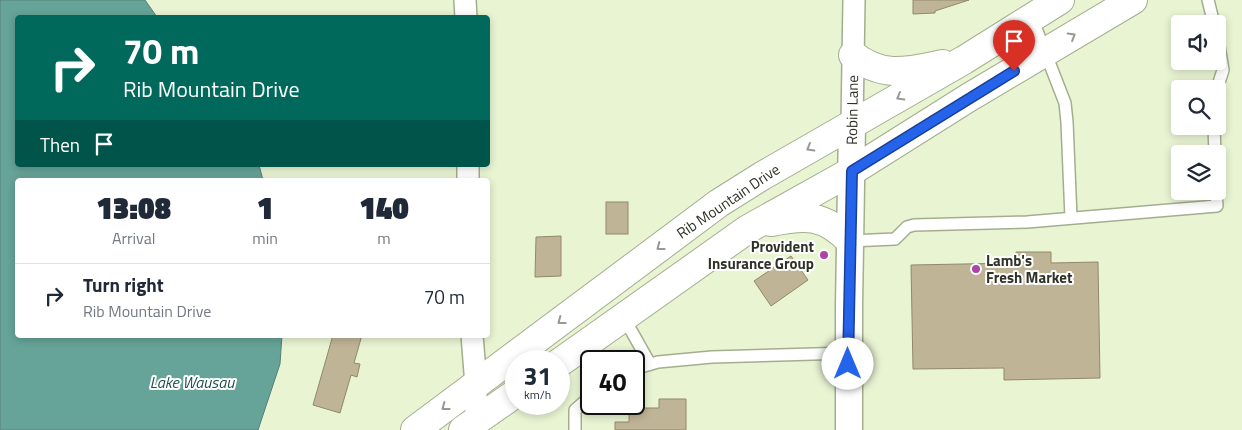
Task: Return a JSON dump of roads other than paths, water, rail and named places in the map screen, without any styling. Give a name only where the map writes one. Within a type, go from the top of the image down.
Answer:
[{"type":"main road","name":"Rib Mountain Drive","points":[[415,430],[719,203],[762,176],[964,60],[1060,0]]},
{"type":"main road","points":[[570,356],[748,229],[852,171],[968,98],[1133,0]]},
{"type":"main road","points":[[853,55],[872,68],[896,72],[964,60]]},
{"type":"main road","points":[[748,229],[789,218],[809,218],[830,224],[850,241]]},
{"type":"main road","points":[[472,427],[505,402]]},
{"type":"street","points":[[466,0],[466,15]]},
{"type":"street","name":"Robin Lane","points":[[849,430],[848,354],[854,0]]},
{"type":"street","points":[[472,338],[476,384],[472,427]]},
{"type":"lane","points":[[1208,0],[1212,15]]},
{"type":"lane","points":[[1031,17],[1065,103],[1071,218]]},
{"type":"lane","points":[[850,241],[895,239],[907,227],[914,225],[1027,222],[1217,206],[1217,200]]},
{"type":"lane","points":[[624,318],[650,364]]},
{"type":"lane","points":[[645,366],[712,357],[848,354]]},
{"type":"lane","points":[[575,430],[575,410],[580,406]]},
{"type":"water","name":"Lake Wausau","points":[[0,0],[145,0],[156,15],[15,15],[15,167],[260,167],[262,178],[15,178],[15,338],[282,338],[280,364],[258,430],[0,430]]},
{"type":"place","name":"Provident Insurance Group","points":[[824,255]]},
{"type":"place","name":"Lamb's Fresh Market","points":[[976,269]]}]
